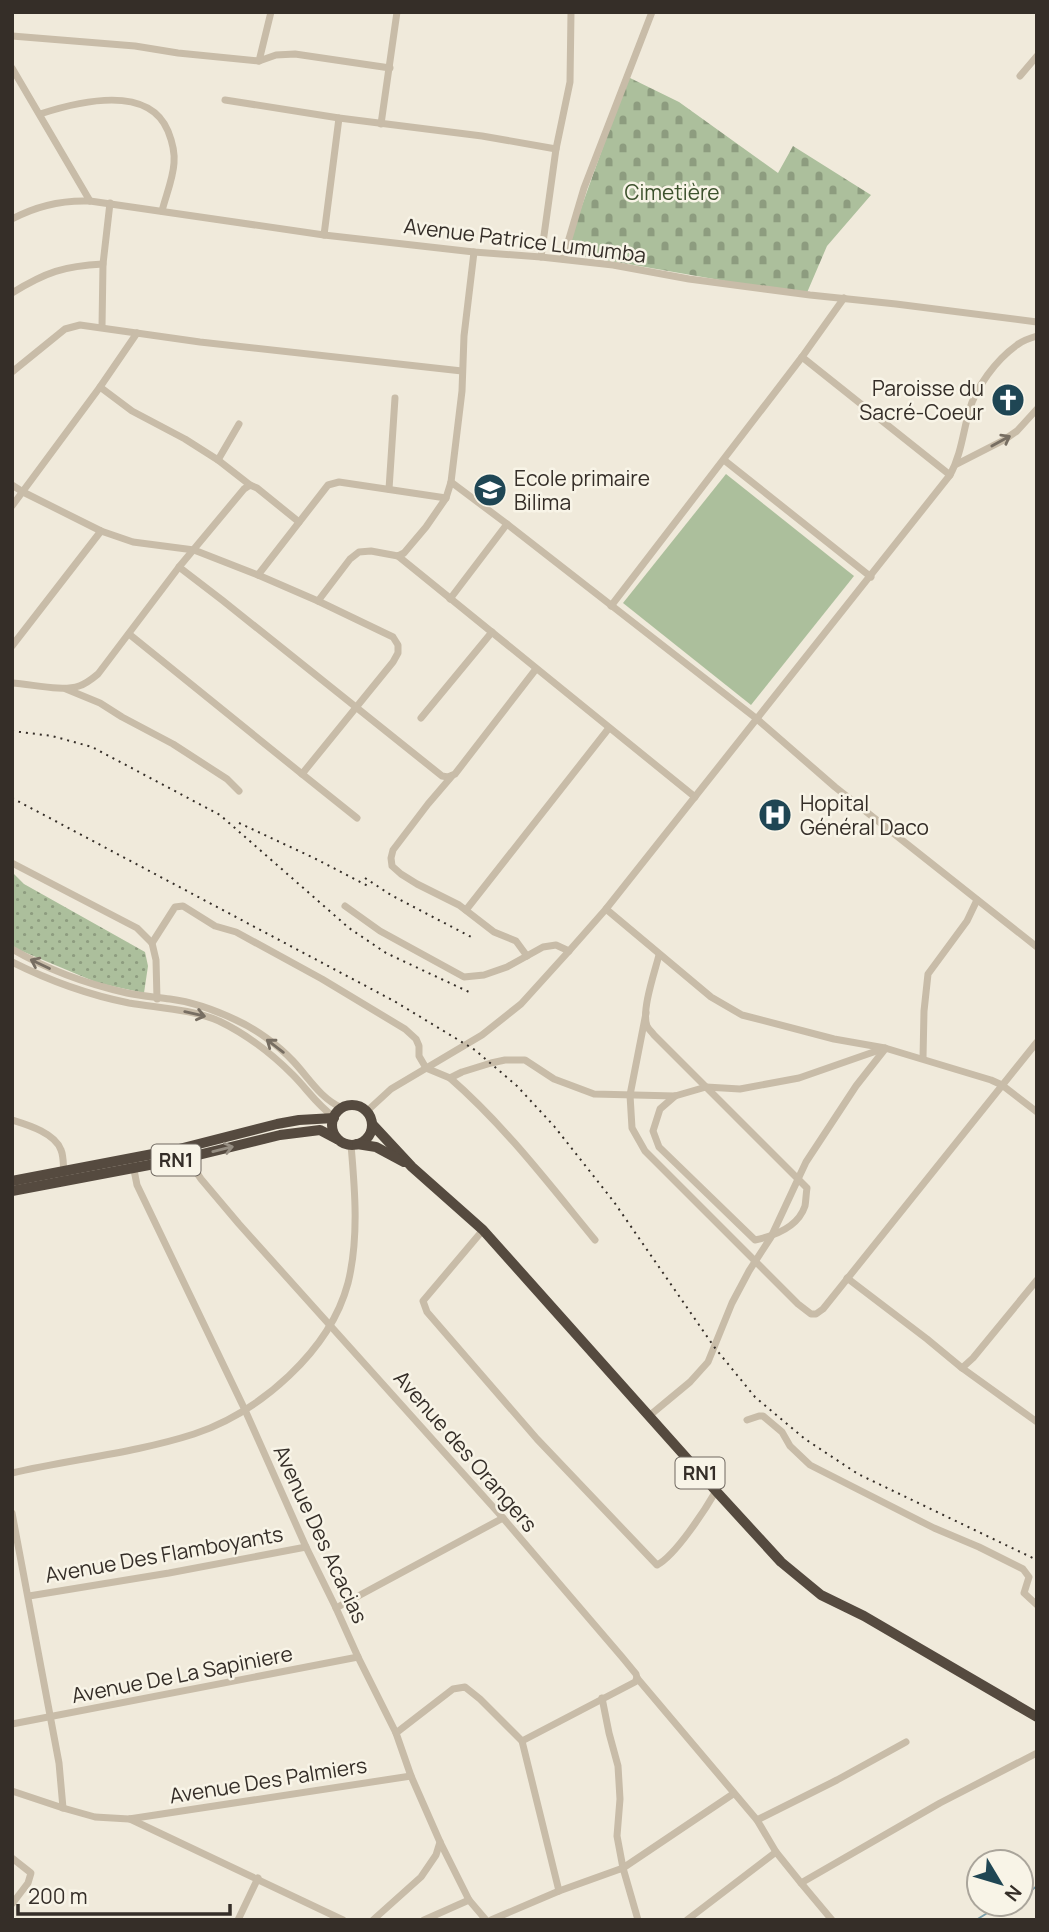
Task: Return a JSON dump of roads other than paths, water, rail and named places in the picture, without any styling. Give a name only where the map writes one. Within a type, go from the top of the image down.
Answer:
[{"type":"highway","points":[[355,1106],[366,1112],[372,1124],[368,1136],[354,1145],[337,1139],[333,1131],[337,1114],[355,1106]]},
{"type":"highway","name":"RN1","points":[[184,1153],[277,1124],[337,1114]]},
{"type":"highway","name":"RN1","points":[[372,1124],[412,1167],[483,1230],[781,1562],[821,1595],[876,1623],[1037,1717]]},
{"type":"highway","name":"RN1","points":[[12,1191],[64,1177],[280,1135],[313,1130],[327,1132],[337,1139]]},
{"type":"highway","name":"RN1","points":[[354,1145],[376,1147],[412,1167]]},
{"type":"highway","name":"RN1","points":[[12,1181],[64,1177]]},
{"type":"street","points":[[259,61],[271,12]]},
{"type":"street","points":[[381,124],[397,12]]},
{"type":"street","points":[[541,257],[556,149],[570,82],[571,12]]},
{"type":"street","points":[[563,259],[584,188],[652,12]]},
{"type":"street","points":[[12,36],[135,46],[259,61],[276,55],[295,54],[390,68]]},
{"type":"street","points":[[1020,76],[1037,55]]},
{"type":"street","points":[[12,68],[90,201]]},
{"type":"street","points":[[225,100],[556,149]]},
{"type":"street","points":[[40,114],[71,104],[131,101],[157,115],[166,126],[175,162],[162,211]]},
{"type":"street","points":[[324,235],[339,118]]},
{"type":"street","name":"Avenue Patrice Lumumba","points":[[12,219],[76,200],[110,203],[324,235],[613,265],[689,279],[799,294],[1037,322]]},
{"type":"street","points":[[102,327],[103,264],[110,203]]},
{"type":"street","points":[[398,556],[410,548],[446,498],[451,482],[474,252]]},
{"type":"street","points":[[12,293],[37,277],[61,268],[103,264]]},
{"type":"street","points":[[611,606],[844,298]]},
{"type":"street","points":[[12,372],[65,329],[79,324],[200,342],[462,371]]},
{"type":"street","points":[[12,506],[137,333]]},
{"type":"street","points":[[366,1112],[391,1089],[482,1035],[521,1004],[606,909],[950,475],[957,464],[970,410],[979,388],[995,366],[1018,343],[1037,336]]},
{"type":"street","points":[[802,357],[950,475]]},
{"type":"street","points":[[100,387],[132,411],[218,460],[299,522]]},
{"type":"street","points":[[390,489],[395,398]]},
{"type":"street","points":[[957,464],[1004,440],[1017,431],[1037,409]]},
{"type":"street","points":[[218,460],[239,424]]},
{"type":"street","points":[[724,460],[871,577]]},
{"type":"street","points":[[258,575],[328,485],[339,482],[446,498]]},
{"type":"street","points":[[451,482],[757,719],[835,787],[1037,947]]},
{"type":"street","points":[[12,485],[101,531],[133,542],[194,550],[318,601],[393,637],[398,645],[398,653],[393,662],[302,774]]},
{"type":"street","points":[[12,683],[78,687],[98,674],[179,567],[250,485]]},
{"type":"street","points":[[450,598],[507,524]]},
{"type":"street","points":[[12,646],[101,531]]},
{"type":"street","points":[[318,601],[350,559],[359,552],[371,551],[398,556],[695,797]]},
{"type":"street","points":[[179,567],[442,776],[455,774]]},
{"type":"street","points":[[421,718],[492,632]]},
{"type":"street","points":[[128,634],[356,817]]},
{"type":"street","points":[[527,956],[516,941],[494,932],[451,899],[401,874],[392,866],[391,858],[393,849],[536,669]]},
{"type":"street","points":[[65,688],[100,702],[173,744],[226,779],[239,791]]},
{"type":"street","points":[[467,910],[609,728]]},
{"type":"street","points":[[12,863],[137,928],[152,943],[156,960],[156,1007]]},
{"type":"street","points":[[923,1058],[928,974],[967,921],[977,900]]},
{"type":"street","points":[[152,943],[175,906],[183,906],[215,926],[236,932],[322,979],[405,1029],[416,1039],[419,1056],[426,1068],[450,1078],[477,1102],[595,1240]]},
{"type":"street","points":[[345,906],[380,931],[464,977],[484,975],[507,967],[543,947],[556,945],[569,951]]},
{"type":"street","points":[[606,909],[711,998],[742,1015],[923,1058],[1002,1085],[1037,1112]]},
{"type":"street","points":[[12,949],[35,962],[91,984],[213,1009],[240,1021],[290,1058],[323,1096],[334,1104],[337,1114]]},
{"type":"street","points":[[659,955],[630,1095],[632,1128],[645,1151],[811,1314],[823,1310],[1037,1042]]},
{"type":"street","points":[[12,962],[89,992],[128,1002],[171,1008],[220,1022],[250,1040],[295,1077],[319,1106],[337,1114]]},
{"type":"street","points":[[63,983],[67,975]]},
{"type":"street","points":[[646,1013],[647,1025],[654,1035],[807,1188],[804,1207],[791,1225],[771,1237],[755,1240],[659,1147],[653,1131],[660,1109],[674,1096]]},
{"type":"street","points":[[450,1078],[491,1062],[525,1060],[554,1079],[594,1094],[674,1096],[706,1087],[740,1089],[799,1078],[885,1048]]},
{"type":"street","points":[[649,1416],[690,1382],[708,1362],[732,1303],[771,1237],[806,1161],[885,1048]]},
{"type":"street","points":[[295,1077],[303,1071]]},
{"type":"street","points":[[12,1120],[55,1140],[62,1151],[64,1177]]},
{"type":"street","points":[[12,1473],[169,1441],[217,1426],[265,1397],[300,1365],[331,1324],[348,1283],[355,1208],[354,1145]]},
{"type":"street","name":"Avenue des Orangers","points":[[184,1153],[239,1224],[503,1518],[622,1657],[757,1820],[776,1852],[825,1916],[832,1920]]},
{"type":"street","name":"Avenue Des Acacias","points":[[133,1163],[137,1185],[245,1410],[358,1657],[396,1732],[411,1776],[440,1842],[469,1900],[489,1920]]},
{"type":"street","points":[[483,1230],[423,1301],[427,1312],[537,1439],[657,1566],[690,1530],[716,1491]]},
{"type":"street","points":[[847,1278],[962,1368],[1037,1422]]},
{"type":"street","points":[[962,1368],[1037,1280]]},
{"type":"street","points":[[747,1420],[763,1416],[782,1432],[790,1446],[810,1465],[934,1528],[1023,1569],[1029,1577],[1024,1593],[1037,1605]]},
{"type":"street","points":[[12,1514],[59,1763],[63,1808]]},
{"type":"street","points":[[336,1608],[503,1518]]},
{"type":"street","name":"Avenue Des Flamboyants","points":[[29,1596],[306,1547]]},
{"type":"street","name":"Avenue De La Sapiniere","points":[[12,1724],[358,1657]]},
{"type":"street","points":[[522,1741],[635,1682],[637,1678]]},
{"type":"street","points":[[396,1732],[453,1689],[465,1688],[480,1699],[522,1741],[559,1891]]},
{"type":"street","points":[[602,1698],[618,1766],[620,1799],[617,1836],[638,1920]]},
{"type":"street","points":[[757,1820],[906,1742]]},
{"type":"street","points":[[801,1883],[940,1803],[1037,1753]]},
{"type":"street","name":"Avenue Des Palmiers","points":[[130,1819],[411,1776]]},
{"type":"street","points":[[12,1791],[95,1817],[130,1819],[343,1920]]},
{"type":"street","points":[[489,1920],[623,1868],[733,1794]]},
{"type":"street","points":[[373,1920],[421,1877],[436,1855],[440,1842]]},
{"type":"street","points":[[687,1920],[776,1852]]},
{"type":"street","points":[[12,1858],[31,1873],[28,1883],[12,1904]]},
{"type":"street","points":[[238,1920],[258,1878]]},
{"type":"street","points":[[424,1920],[469,1900]]},
{"type":"railway","points":[[12,731],[52,736],[92,747],[220,815],[349,928],[386,953],[469,992]]},
{"type":"railway","points":[[12,798],[394,1001],[475,1050],[517,1086],[554,1126],[614,1202],[715,1348],[755,1397],[805,1439],[858,1474],[1037,1560]]},
{"type":"railway","points":[[239,823],[370,887]]},
{"type":"railway","points":[[365,878],[391,895],[475,939]]},
{"type":"place","name":"Paroisse du Sacré-Coeur","points":[[1008,400]]},
{"type":"place","name":"Ecole primaire Bilima","points":[[490,490]]},
{"type":"place","name":"Hopital Général Daco","points":[[775,815]]},
{"type":"park label","name":"Cimetière","points":[[672,192]]}]
